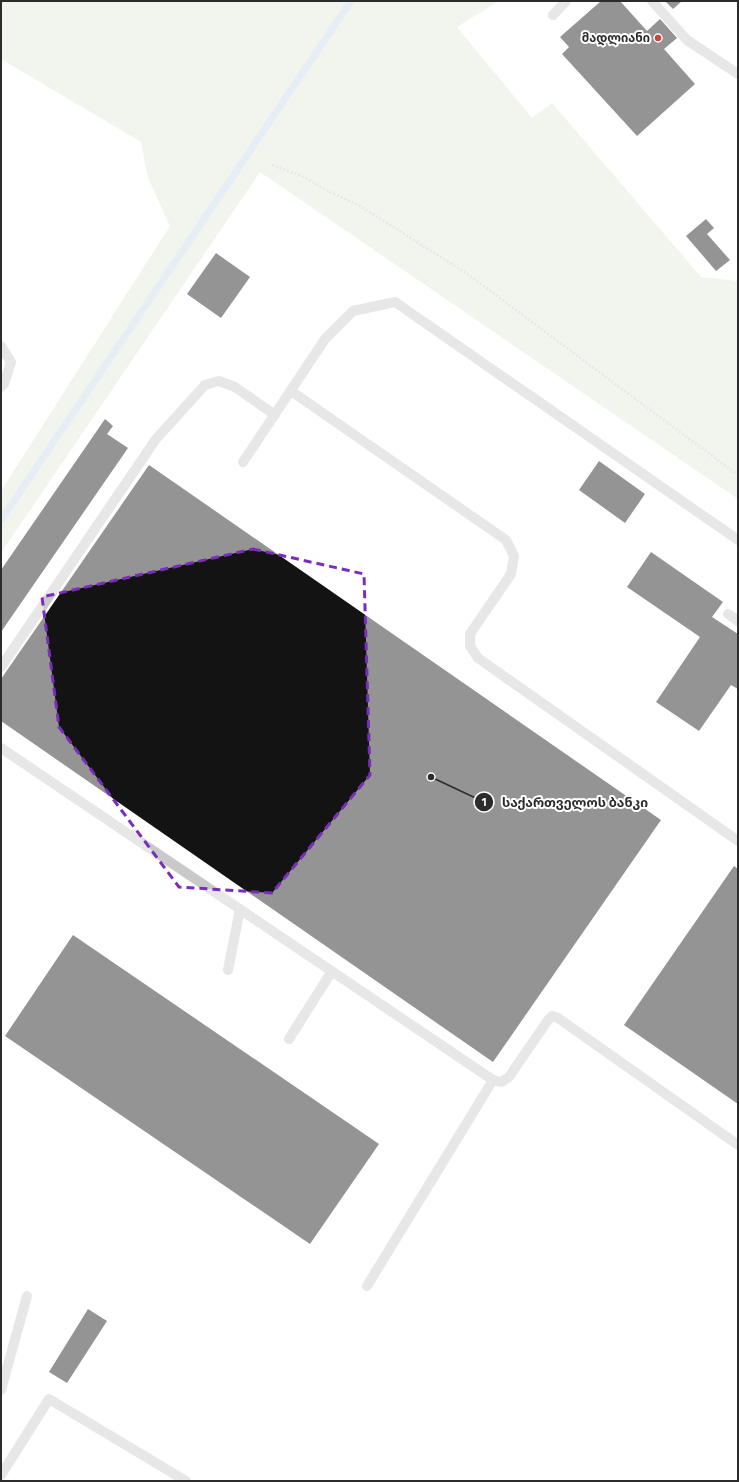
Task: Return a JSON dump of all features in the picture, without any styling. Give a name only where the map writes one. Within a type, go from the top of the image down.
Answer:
[{"type":"lane","points":[[553,15],[566,1]]},
{"type":"lane","points":[[652,1],[687,40],[738,74]]},
{"type":"lane","points":[[243,462],[325,339],[353,311],[395,302],[738,540]]},
{"type":"lane","points":[[1,346],[11,362],[4,384],[1,387]]},
{"type":"lane","points":[[1,667],[156,439],[205,386],[219,381],[235,388],[275,415]]},
{"type":"lane","points":[[291,391],[506,540],[514,556],[511,574],[470,634],[470,646],[478,658],[738,841]]},
{"type":"lane","points":[[728,614],[738,621]]},
{"type":"lane","points":[[1,748],[493,1080],[501,1082],[509,1078],[552,1016],[558,1018],[738,1145]]},
{"type":"lane","points":[[228,970],[240,909]]},
{"type":"lane","points":[[288,1039],[332,971]]},
{"type":"lane","points":[[367,1286],[493,1080]]},
{"type":"lane","points":[[1,1390],[27,1296]]},
{"type":"lane","points":[[1,1475],[49,1399],[186,1481]]},
{"type":"path","points":[[272,166],[302,176],[328,191],[360,206],[466,273],[738,475]]},
{"type":"highlighted area","points":[[253,549],[364,574],[370,775],[272,893],[179,887],[59,727],[42,597]]},
{"type":"shaded area","points":[[1,1],[499,1],[457,27],[532,118],[552,103],[701,277],[738,281],[738,499],[260,172],[1,553],[1,491],[170,226],[148,178],[141,142],[1,59]]},
{"type":"building","points":[[601,1],[620,1],[647,31],[660,19],[677,38],[664,49],[695,84],[637,136],[562,54],[569,47],[560,37]]},
{"type":"building","points":[[665,1],[682,1],[673,9]]},
{"type":"building","points":[[706,219],[714,228],[707,234],[730,260],[716,271],[686,236]]},
{"type":"building","points":[[216,253],[250,277],[221,318],[187,294]]},
{"type":"building","points":[[105,419],[113,426],[107,434],[128,448],[1,632],[1,570]]},
{"type":"building","points":[[599,461],[645,494],[625,523],[579,490]]},
{"type":"building","points":[[149,465],[661,820],[493,1062],[1,721],[1,679]]},
{"type":"building","points":[[651,552],[723,602],[712,617],[738,634],[738,689],[731,685],[699,731],[656,702],[700,637],[627,587]]},
{"type":"building","points":[[734,866],[738,869],[738,1104],[624,1025]]},
{"type":"building","points":[[73,935],[379,1144],[310,1244],[5,1036]]},
{"type":"building","points":[[88,1309],[107,1321],[67,1383],[49,1372]]},
{"type":"waterway","points":[[1,520],[351,1]]},
{"type":"place","name":"მადლიანი","points":[[658,38]]},
{"type":"place","name":"საქართველოს ბანკი","points":[[431,777]]}]
